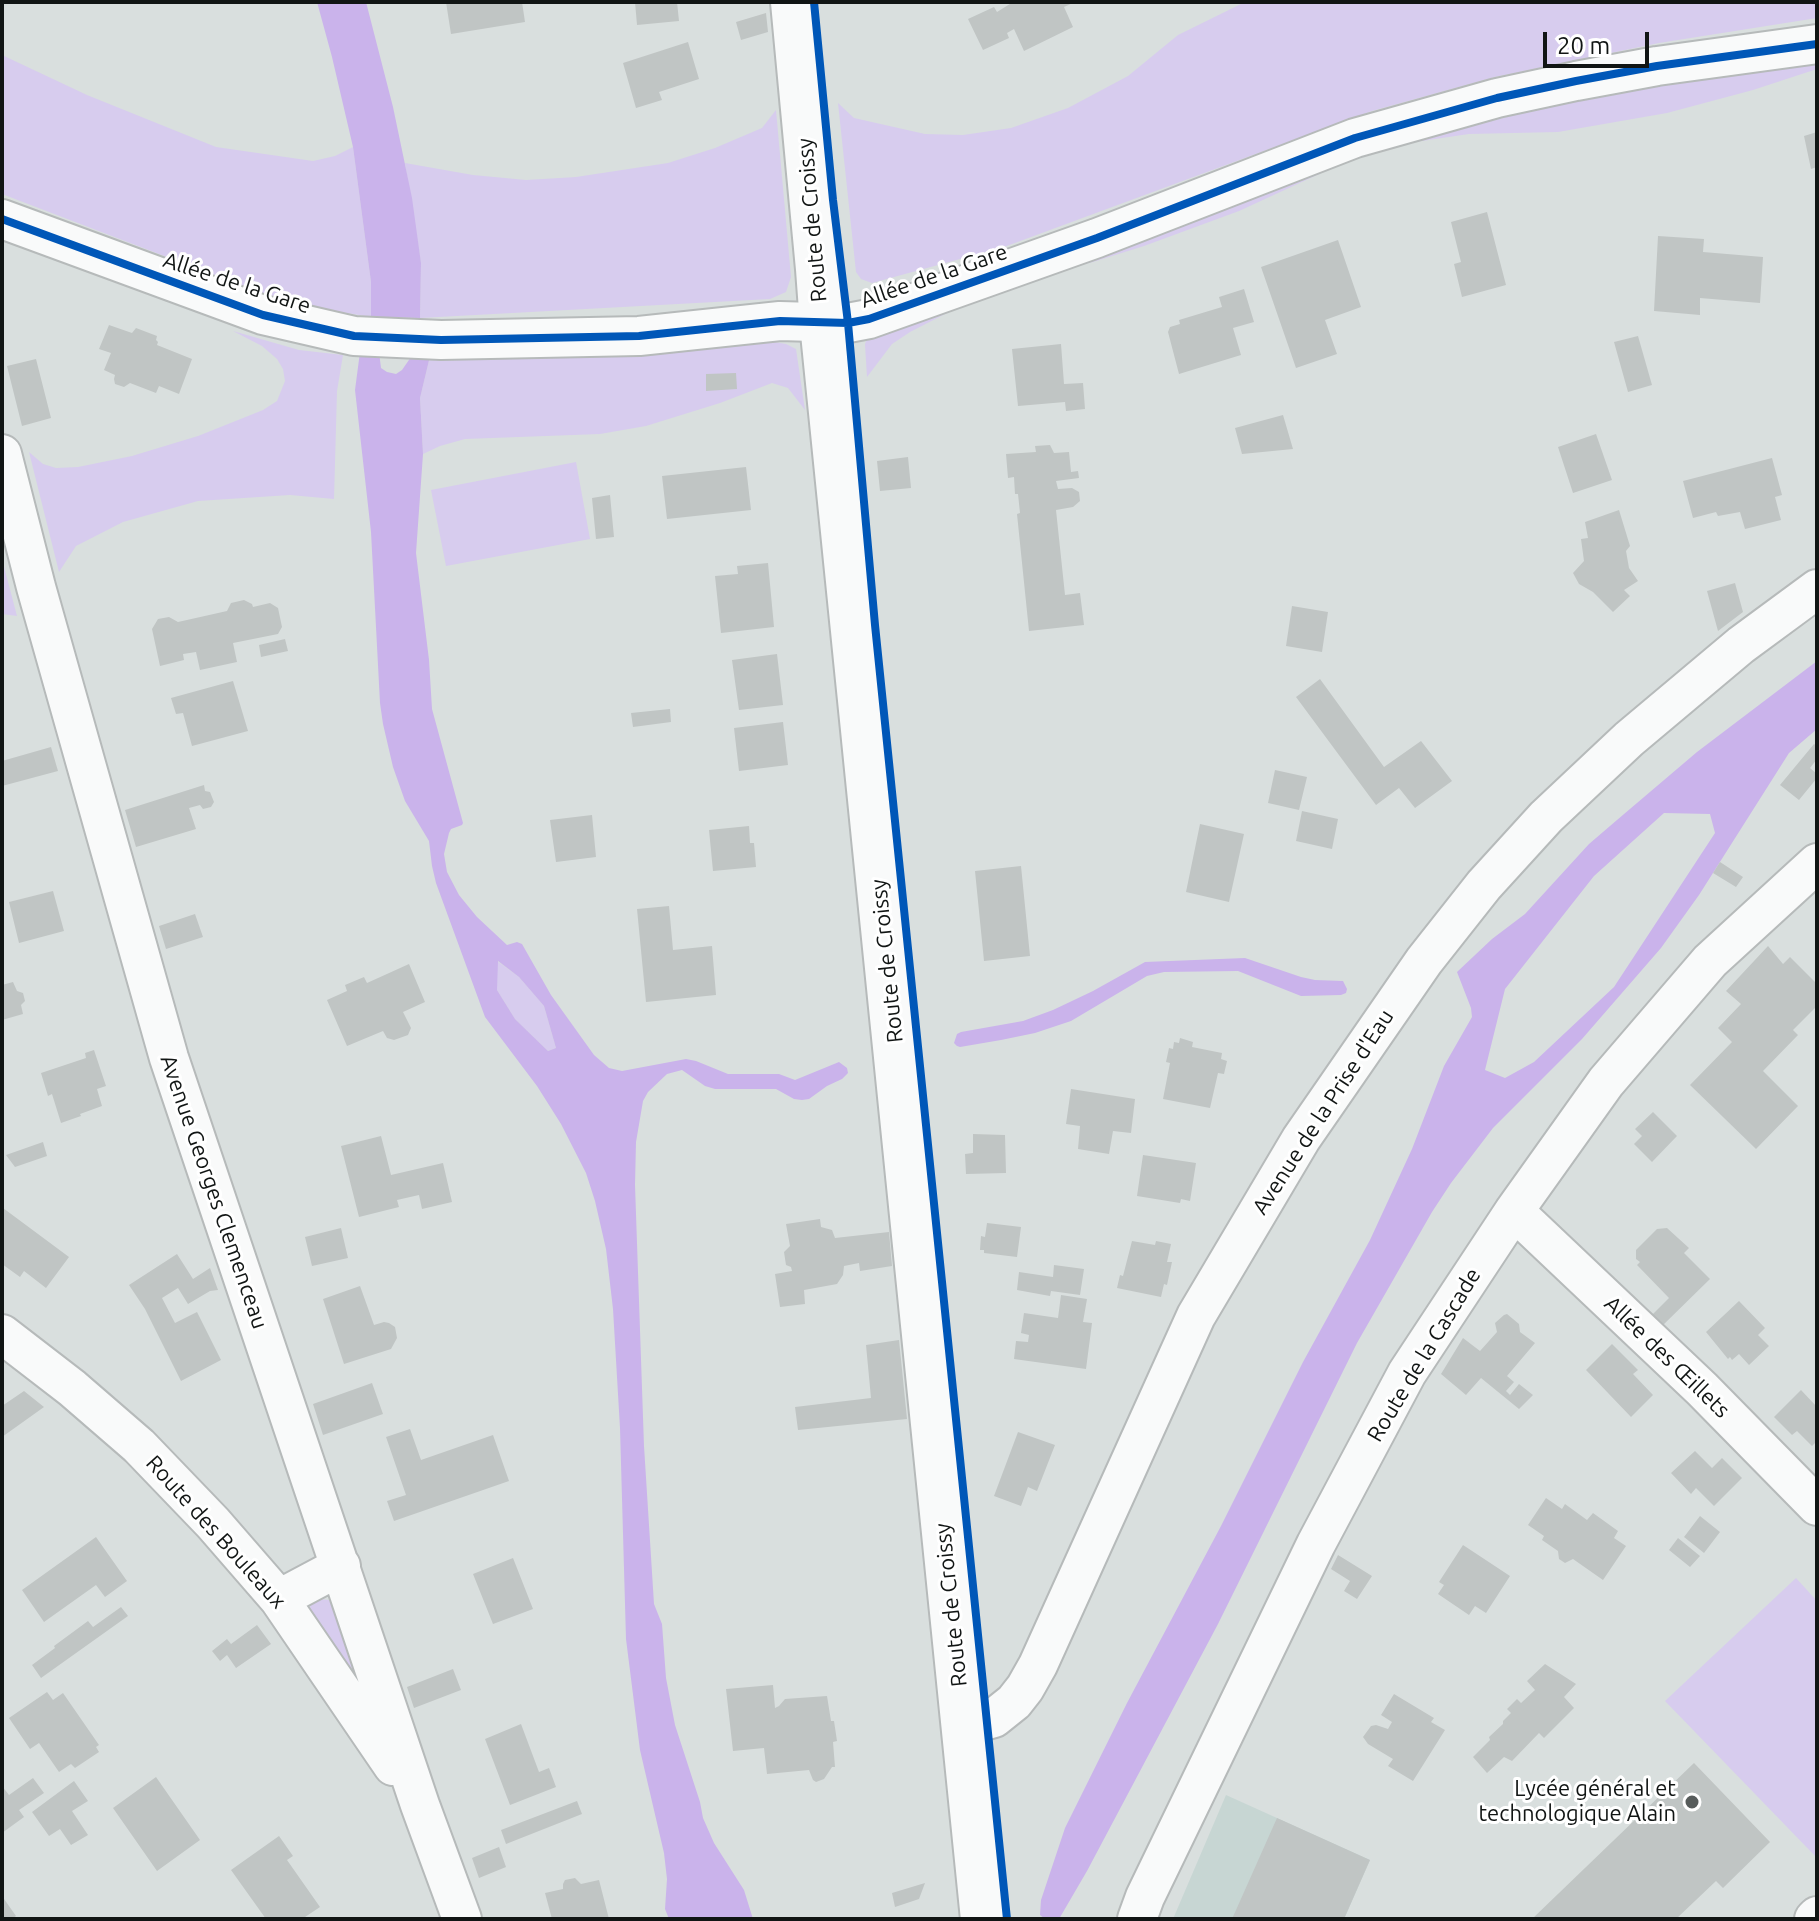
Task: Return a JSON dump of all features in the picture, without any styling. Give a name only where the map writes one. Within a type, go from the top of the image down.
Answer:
[{"type":"main road","name":"Route de Croissy","points":[[793,2],[822,323],[983,1919]]},
{"type":"street","name":"Allée de la Gare","points":[[2,219],[263,315],[354,336],[441,340],[639,336],[780,321],[848,323],[869,319],[1097,238],[1355,138],[1497,98],[1657,66],[1817,44]]},
{"type":"street","name":"Avenue Georges Clemenceau","points":[[2,454],[36,587],[169,1058],[420,1805],[462,1919]]},
{"type":"street","name":"Avenue de la Prise d'Eau","points":[[963,1722],[994,1718],[1014,1702],[1025,1688],[1196,1316],[1301,1139],[1424,961],[1484,885],[1546,817],[1629,739],[1741,645],[1817,589]]},
{"type":"street","name":"Route de la Cascade","points":[[1137,1919],[1323,1531],[1407,1373],[1514,1211],[1606,1082],[1710,961],[1817,863]]},
{"type":"street","name":"Allée des Œillets","points":[[1514,1211],[1702,1389],[1817,1506]]},
{"type":"street","name":"Route des Bouleaux","points":[[2,1334],[72,1388],[139,1446],[213,1523],[279,1599],[420,1805]]},
{"type":"street","points":[[279,1599],[341,1566]]},
{"type":"shaded area","points":[[317,2],[366,2],[412,198],[421,263],[420,318],[371,317],[371,282],[353,147]]},
{"type":"shaded area","points":[[1245,2],[1817,2],[1817,18],[1659,43],[1495,77],[1372,111],[1004,247],[872,283],[861,279],[856,272],[838,103],[854,118],[925,134],[963,135],[1011,128],[1068,108],[1128,76],[1178,35]]},
{"type":"shaded area","points":[[2,55],[87,95],[216,147],[313,161],[335,156],[353,147],[371,282],[371,317],[323,309],[261,293],[2,194]]},
{"type":"shaded area","points":[[1817,57],[1817,69],[1667,113],[1558,132],[1469,134],[1408,143],[1598,93]]},
{"type":"shaded area","points":[[776,110],[791,277],[786,292],[770,299],[420,318],[421,263],[405,163],[473,175],[526,180],[576,177],[668,163],[715,148],[762,128]]},
{"type":"shaded area","points":[[1330,169],[1239,211],[1144,246],[1093,262],[1022,277]]},
{"type":"shaded area","points":[[986,293],[892,344],[867,377],[865,344],[870,332]]},
{"type":"shaded area","points":[[233,331],[299,350],[343,355],[337,391],[334,499],[290,495],[198,501],[123,522],[76,546],[59,572],[29,452],[43,464],[56,468],[78,467],[132,456],[198,436],[263,410],[277,401],[285,381],[283,369],[262,346]]},
{"type":"shaded area","points":[[769,341],[796,349],[805,410],[788,388],[772,383],[646,426],[600,434],[465,439],[423,454],[420,398],[431,352]]},
{"type":"shaded area","points":[[360,352],[379,352],[381,368],[396,374],[411,357],[431,352],[420,398],[423,454],[416,553],[432,709],[463,823],[451,829],[444,854],[447,872],[459,895],[507,945],[522,944],[551,995],[594,1055],[609,1068],[622,1071],[686,1059],[728,1074],[779,1074],[795,1080],[839,1062],[847,1068],[848,1073],[842,1079],[802,1100],[776,1089],[715,1089],[682,1070],[667,1074],[643,1101],[636,1142],[644,1446],[654,1604],[662,1624],[666,1678],[675,1725],[703,1818],[714,1843],[744,1890],[753,1919],[669,1919],[665,1909],[667,1879],[664,1853],[640,1750],[626,1639],[620,1428],[606,1249],[586,1173],[561,1124],[537,1086],[485,1017],[436,883],[429,841],[405,801],[393,767],[380,703],[371,532],[355,390]],"holes":[[[498,961],[519,977],[544,1006],[556,1048],[548,1051],[515,1019],[497,990]]]},
{"type":"shaded area","points":[[576,462],[590,539],[446,566],[431,490]]},
{"type":"shaded area","points":[[2,559],[17,616],[2,614]]},
{"type":"shaded area","points":[[1817,661],[1817,729],[1789,753],[1699,895],[1661,948],[1582,1039],[1493,1128],[1432,1212],[1357,1343],[1218,1624],[1087,1871],[1059,1919],[1045,1919],[1040,1915],[1041,1900],[1065,1828],[1303,1362],[1370,1240],[1412,1149],[1444,1066],[1472,1017],[1457,972],[1525,914],[1589,844],[1697,752]],"holes":[[[1664,813],[1710,814],[1715,833],[1614,987],[1534,1062],[1505,1078],[1485,1070],[1505,989],[1594,876]]]},
{"type":"shaded area","points":[[1245,958],[1301,977],[1343,981],[1346,993],[1301,996],[1238,971],[1164,972],[1147,976],[1071,1021],[1001,1040],[960,1047],[954,1043],[961,1032],[1023,1021],[1053,1010],[1145,962]]},
{"type":"shaded area","points":[[497,961],[519,977],[544,1006],[556,1048],[548,1051],[515,1019],[497,990]]},
{"type":"shaded area","points":[[1796,1578],[1817,1601],[1817,1858],[1665,1701]]},
{"type":"shaded area","points":[[319,1599],[334,1603],[358,1680],[356,1683],[308,1611],[312,1603]]},
{"type":"shaded area","points":[[1226,1795],[1370,1860],[1344,1919],[1173,1919]]},
{"type":"building","points":[[446,2],[522,2],[525,22],[451,34]]},
{"type":"building","points":[[635,2],[677,2],[679,21],[637,25]]},
{"type":"building","points":[[1013,2],[1075,2],[1064,7],[1073,27],[1024,51],[1014,29],[1007,33],[1009,38],[983,50],[968,19],[994,7],[997,12]]},
{"type":"building","points":[[766,13],[768,32],[741,40],[736,22]]},
{"type":"building","points":[[688,42],[699,79],[659,92],[662,100],[636,108],[623,63]]},
{"type":"building","points":[[1817,132],[1817,167],[1811,169],[1804,136]]},
{"type":"building","points":[[1487,212],[1506,285],[1462,297],[1454,264],[1461,262],[1451,222]]},
{"type":"building","points":[[1658,236],[1704,239],[1703,252],[1763,257],[1760,303],[1700,298],[1700,315],[1654,311]]},
{"type":"building","points":[[1338,240],[1361,307],[1325,320],[1337,354],[1296,368],[1261,267]]},
{"type":"building","points":[[1244,289],[1254,322],[1233,328],[1241,355],[1179,374],[1168,332],[1170,327],[1180,324],[1179,320],[1222,307],[1219,297]]},
{"type":"building","points":[[109,325],[132,333],[136,328],[157,336],[157,345],[192,359],[179,394],[159,386],[156,393],[130,383],[124,387],[115,384],[115,375],[104,370],[111,353],[99,349]]},
{"type":"building","points":[[1638,336],[1652,385],[1628,392],[1614,342]]},
{"type":"building","points":[[1061,344],[1064,384],[1083,383],[1085,409],[1066,411],[1065,402],[1018,406],[1012,349]]},
{"type":"building","points":[[36,359],[51,418],[22,426],[7,366]]},
{"type":"building","points":[[736,373],[737,389],[706,391],[706,374]]},
{"type":"building","points":[[1283,415],[1293,449],[1242,454],[1235,428]]},
{"type":"building","points":[[1596,434],[1612,480],[1573,493],[1558,447]]},
{"type":"building","points":[[1050,445],[1054,453],[1069,452],[1071,472],[1078,471],[1079,478],[1056,481],[1058,489],[1072,488],[1079,492],[1080,501],[1073,507],[1056,510],[1065,595],[1080,593],[1084,625],[1029,631],[1017,514],[1020,513],[1018,494],[1015,494],[1014,477],[1008,478],[1006,454],[1036,452],[1035,446]]},
{"type":"building","points":[[908,457],[911,488],[880,491],[877,461]]},
{"type":"building","points":[[1772,458],[1782,495],[1775,497],[1781,520],[1745,529],[1740,512],[1718,516],[1716,512],[1693,518],[1683,481]]},
{"type":"building","points":[[746,467],[751,510],[667,519],[662,476]]},
{"type":"building","points":[[610,495],[614,537],[596,539],[592,498]]},
{"type":"building","points":[[1619,510],[1630,546],[1626,551],[1629,568],[1638,581],[1624,590],[1630,596],[1613,612],[1593,592],[1579,584],[1573,573],[1584,561],[1581,539],[1588,538],[1585,522]]},
{"type":"building","points":[[768,563],[774,627],[721,633],[715,576],[738,574],[737,566]]},
{"type":"building","points":[[1735,583],[1743,612],[1718,631],[1707,591]]},
{"type":"building","points":[[244,600],[253,607],[270,603],[278,608],[282,627],[278,634],[233,643],[237,662],[200,670],[196,652],[183,654],[184,660],[160,666],[152,629],[158,619],[169,617],[178,622],[227,611],[231,603]]},
{"type":"building","points":[[1292,606],[1328,612],[1322,652],[1286,646]]},
{"type":"building","points":[[285,639],[288,651],[261,657],[259,645]]},
{"type":"building","points":[[777,654],[783,705],[739,710],[732,660]]},
{"type":"building","points":[[1320,679],[1384,767],[1421,741],[1452,781],[1415,808],[1399,788],[1376,805],[1296,697]]},
{"type":"building","points":[[233,681],[248,731],[192,746],[183,713],[176,714],[171,698]]},
{"type":"building","points":[[670,709],[671,722],[633,727],[631,713]]},
{"type":"building","points":[[783,722],[788,765],[739,771],[734,728]]},
{"type":"building","points":[[1814,744],[1817,746],[1817,759],[1810,768],[1817,778],[1799,800],[1780,785]]},
{"type":"building","points":[[51,747],[58,771],[2,786],[2,761]]},
{"type":"building","points":[[1275,770],[1307,777],[1299,810],[1268,803]]},
{"type":"building","points":[[204,785],[214,802],[211,807],[203,809],[200,805],[189,808],[196,829],[136,847],[125,810]]},
{"type":"building","points":[[1302,811],[1338,819],[1332,849],[1296,841]]},
{"type":"building","points":[[592,815],[596,857],[556,862],[550,820]]},
{"type":"building","points":[[1200,824],[1244,834],[1229,902],[1186,892]]},
{"type":"building","points":[[749,826],[756,867],[713,871],[709,830]]},
{"type":"building","points":[[1720,862],[1743,877],[1736,887],[1713,873]]},
{"type":"building","points":[[1021,866],[1030,956],[984,961],[975,871]]},
{"type":"building","points":[[53,891],[64,931],[19,943],[9,902]]},
{"type":"building","points":[[669,906],[673,950],[712,946],[716,995],[646,1002],[637,909]]},
{"type":"building","points":[[195,914],[203,937],[166,949],[159,926]]},
{"type":"building","points":[[1768,946],[1783,964],[1790,957],[1817,984],[1817,1006],[1793,1030],[1798,1035],[1763,1071],[1798,1106],[1756,1149],[1690,1085],[1732,1042],[1718,1028],[1741,1004],[1726,991]]},
{"type":"building","points":[[409,964],[425,1002],[403,1012],[411,1028],[408,1035],[394,1040],[387,1038],[383,1031],[347,1046],[327,1000],[347,991],[345,985],[364,977],[367,983]]},
{"type":"building","points":[[13,982],[17,991],[23,993],[23,1014],[2,1020],[2,985]]},
{"type":"building","points":[[1180,1038],[1193,1042],[1192,1047],[1222,1053],[1221,1059],[1227,1061],[1224,1074],[1218,1073],[1210,1108],[1163,1099],[1170,1063],[1166,1062],[1169,1048],[1173,1049],[1174,1042],[1179,1043]]},
{"type":"building","points":[[94,1050],[106,1086],[97,1089],[102,1106],[61,1123],[52,1094],[48,1096],[41,1073],[86,1058],[85,1053]]},
{"type":"building","points":[[1071,1089],[1135,1099],[1131,1133],[1113,1131],[1109,1154],[1078,1149],[1080,1126],[1066,1124]]},
{"type":"building","points":[[1653,1112],[1677,1136],[1652,1162],[1634,1144],[1642,1136],[1635,1129]]},
{"type":"building","points":[[973,1134],[1005,1135],[1006,1173],[966,1174],[965,1154],[973,1153]]},
{"type":"building","points":[[381,1136],[391,1175],[443,1163],[452,1202],[422,1209],[419,1195],[397,1200],[399,1207],[359,1217],[341,1146]]},
{"type":"building","points":[[43,1142],[47,1156],[15,1167],[6,1155]]},
{"type":"building","points":[[1143,1155],[1196,1163],[1190,1201],[1181,1199],[1180,1203],[1137,1196]]},
{"type":"building","points":[[3,1208],[69,1257],[46,1288],[24,1271],[20,1277],[2,1264]]},
{"type":"building","points":[[820,1219],[821,1227],[832,1230],[835,1238],[889,1232],[892,1266],[860,1271],[859,1263],[844,1266],[837,1284],[804,1290],[805,1304],[780,1307],[775,1274],[792,1271],[786,1265],[784,1252],[790,1246],[786,1224]]},
{"type":"building","points":[[987,1223],[1021,1227],[1017,1257],[980,1250],[981,1236],[985,1237]]},
{"type":"building","points":[[341,1228],[348,1258],[312,1266],[305,1237]]},
{"type":"building","points":[[1667,1228],[1689,1248],[1684,1253],[1710,1279],[1660,1328],[1650,1317],[1669,1298],[1637,1265],[1640,1262],[1636,1259],[1636,1250],[1657,1229]]},
{"type":"building","points":[[1132,1241],[1171,1244],[1167,1262],[1172,1262],[1161,1297],[1117,1288]]},
{"type":"building","points":[[177,1254],[193,1279],[210,1268],[218,1290],[210,1291],[188,1304],[178,1288],[162,1298],[175,1323],[197,1312],[221,1360],[181,1381],[145,1309],[129,1285]]},
{"type":"building","points":[[1054,1265],[1084,1269],[1080,1295],[1051,1291],[1050,1296],[1017,1290],[1019,1272],[1053,1277]]},
{"type":"building","points":[[360,1286],[374,1325],[389,1323],[395,1327],[397,1338],[391,1349],[344,1364],[323,1299]]},
{"type":"building","points":[[1061,1295],[1087,1299],[1083,1322],[1092,1323],[1086,1369],[1014,1359],[1016,1341],[1028,1342],[1029,1335],[1021,1333],[1024,1313],[1058,1318]]},
{"type":"building","points":[[1739,1301],[1765,1328],[1758,1335],[1769,1346],[1749,1365],[1739,1354],[1732,1360],[1730,1357],[1728,1359],[1706,1332]]},
{"type":"building","points":[[1507,1314],[1519,1324],[1520,1332],[1535,1343],[1507,1376],[1514,1382],[1506,1391],[1510,1395],[1519,1384],[1533,1395],[1519,1409],[1481,1378],[1466,1395],[1441,1374],[1463,1338],[1480,1351],[1497,1332],[1495,1323]]},
{"type":"building","points":[[899,1340],[907,1419],[798,1430],[795,1407],[871,1398],[866,1345]]},
{"type":"building","points":[[1612,1344],[1638,1370],[1633,1374],[1653,1395],[1631,1417],[1586,1370]]},
{"type":"building","points":[[372,1383],[383,1414],[323,1435],[313,1404]]},
{"type":"building","points":[[1801,1390],[1817,1407],[1817,1441],[1812,1446],[1797,1431],[1792,1435],[1774,1417]]},
{"type":"building","points":[[24,1391],[44,1407],[2,1437],[2,1406]]},
{"type":"building","points":[[410,1429],[421,1460],[493,1435],[509,1481],[394,1521],[387,1501],[406,1495],[386,1437]]},
{"type":"building","points":[[1018,1432],[1055,1445],[1037,1491],[1028,1487],[1021,1506],[994,1496]]},
{"type":"building","points":[[1695,1451],[1712,1468],[1722,1458],[1742,1478],[1714,1506],[1696,1488],[1691,1494],[1671,1473]]},
{"type":"building","points":[[1546,1498],[1562,1509],[1565,1504],[1587,1520],[1593,1513],[1618,1531],[1614,1538],[1626,1546],[1603,1580],[1573,1559],[1565,1563],[1559,1559],[1558,1551],[1528,1525]]},
{"type":"building","points":[[1700,1516],[1720,1532],[1704,1553],[1684,1537]]},
{"type":"building","points":[[96,1537],[127,1581],[105,1597],[96,1585],[44,1622],[22,1590]]},
{"type":"building","points":[[1678,1538],[1700,1556],[1690,1567],[1669,1550]]},
{"type":"building","points":[[1463,1545],[1510,1576],[1486,1613],[1475,1606],[1469,1615],[1438,1594],[1444,1585],[1439,1582]]},
{"type":"building","points":[[1338,1555],[1372,1576],[1357,1599],[1344,1591],[1350,1581],[1331,1569]]},
{"type":"building","points":[[513,1558],[533,1609],[493,1624],[473,1574]]},
{"type":"building","points":[[121,1607],[128,1616],[41,1678],[32,1665],[88,1621],[93,1627]]},
{"type":"building","points":[[257,1625],[271,1644],[236,1668],[227,1655],[220,1661],[212,1651],[227,1639],[231,1644]]},
{"type":"building","points":[[1545,1664],[1576,1684],[1564,1697],[1574,1708],[1544,1738],[1539,1733],[1512,1761],[1504,1757],[1487,1773],[1473,1757],[1511,1713],[1507,1709],[1517,1699],[1521,1703],[1535,1690],[1527,1681]]},
{"type":"building","points":[[453,1669],[461,1690],[414,1708],[407,1687]]},
{"type":"building","points":[[773,1685],[775,1708],[785,1699],[827,1696],[837,1741],[833,1742],[835,1767],[824,1779],[816,1782],[809,1770],[767,1774],[764,1748],[733,1751],[726,1689]]},
{"type":"building","points":[[47,1692],[53,1700],[63,1693],[99,1745],[96,1747],[99,1752],[75,1768],[71,1764],[59,1772],[39,1743],[30,1749],[9,1718]]},
{"type":"building","points":[[1394,1694],[1434,1718],[1431,1722],[1445,1730],[1413,1781],[1388,1766],[1393,1759],[1368,1744],[1363,1737],[1371,1726],[1388,1729],[1392,1722],[1381,1715]]},
{"type":"building","points":[[521,1724],[539,1772],[549,1768],[556,1787],[510,1805],[485,1739]]},
{"type":"building","name":"Lycée général et technologique Alain","points":[[1694,1763],[1770,1842],[1723,1888],[1716,1881],[1676,1919],[1532,1919]]},
{"type":"building","points":[[156,1777],[200,1840],[157,1871],[113,1808]]},
{"type":"building","points":[[33,1778],[44,1793],[19,1810],[24,1817],[2,1833],[2,1786],[9,1795]]},
{"type":"building","points":[[74,1781],[88,1801],[72,1811],[88,1835],[71,1845],[60,1829],[49,1836],[32,1812]]},
{"type":"building","points":[[577,1801],[582,1814],[506,1844],[501,1830]]},
{"type":"building","points":[[1277,1818],[1370,1860],[1344,1919],[1232,1919]]},
{"type":"building","points":[[279,1836],[293,1856],[287,1860],[320,1907],[302,1919],[266,1919],[231,1870]]},
{"type":"building","points":[[499,1847],[506,1867],[479,1878],[472,1858]]},
{"type":"building","points":[[575,1878],[581,1884],[599,1880],[609,1919],[552,1919],[545,1893],[563,1889],[565,1880]]},
{"type":"building","points":[[925,1883],[919,1899],[895,1907],[892,1893]]},
{"type":"building","points":[[2,1896],[16,1916],[12,1919],[2,1919]]},
{"type":"cycle path","points":[[814,2],[1007,1919]]},
{"type":"cycle path","points":[[2,219],[263,315],[354,336],[441,340],[639,336],[780,321],[848,323],[869,319],[1097,238],[1355,138],[1497,98],[1576,81],[1657,66],[1817,44]]},
{"type":"place","name":"Lycée général et technologique Alain","points":[[1692,1802]]}]
